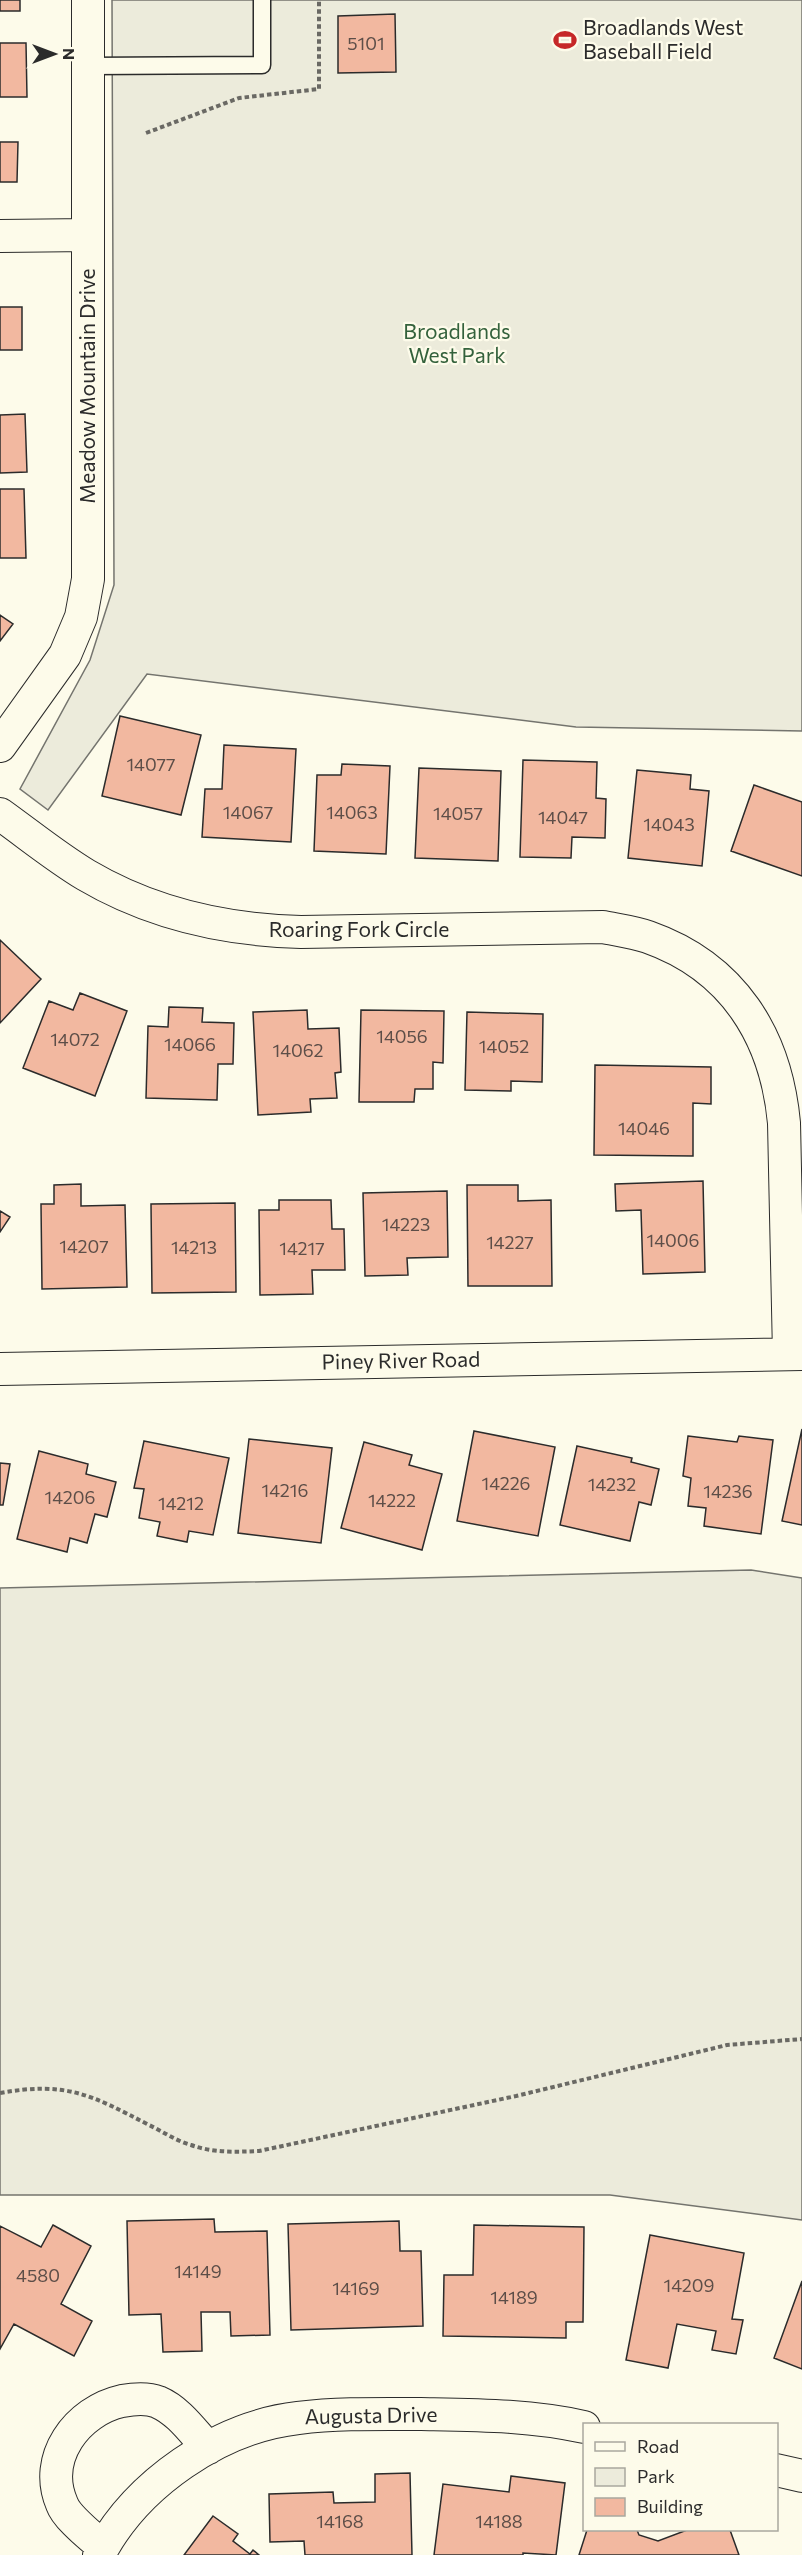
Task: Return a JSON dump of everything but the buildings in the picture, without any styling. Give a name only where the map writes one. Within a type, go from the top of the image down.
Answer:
[{"type":"street","name":"Meadow Mountain Drive","points":[[0,746],[65,655],[81,617],[88,579],[88,0]]},
{"type":"street","points":[[0,236],[88,235]]},
{"type":"street","name":"Roaring Fork Circle","points":[[0,814],[86,875],[143,903],[203,922],[266,931],[301,932],[603,927],[648,936],[738,981],[751,1017],[770,1051],[781,1092],[795,1354]]},
{"type":"street","name":"Piney River Road","points":[[0,1369],[795,1354]]},
{"type":"street","points":[[101,2551],[63,2508],[57,2491],[57,2466],[66,2440],[83,2419],[107,2404],[131,2399],[156,2401],[173,2410],[208,2448]]},
{"type":"street","name":"Augusta Drive","points":[[101,2551],[131,2508],[167,2475],[208,2448],[249,2430],[287,2420],[341,2414],[504,2415],[583,2427]]},
{"type":"street","points":[[778,2470],[802,2476]]},
{"type":"lane","points":[[88,66],[262,65],[262,0]]},
{"type":"path","points":[[0,2093],[32,2087],[58,2088],[98,2098],[189,2145],[222,2153],[259,2151],[516,2096],[727,2045],[802,2039]]},
{"type":"green space","name":"Broadlands West Park","points":[[112,0],[802,0],[802,731],[576,727],[147,674],[48,810],[20,789],[90,660],[114,585]]},
{"type":"green space","points":[[751,1570],[802,1578],[802,2220],[610,2195],[0,2195],[0,1588]]},
{"type":"place","name":"Broadlands West Baseball Field","points":[[565,40]]}]
